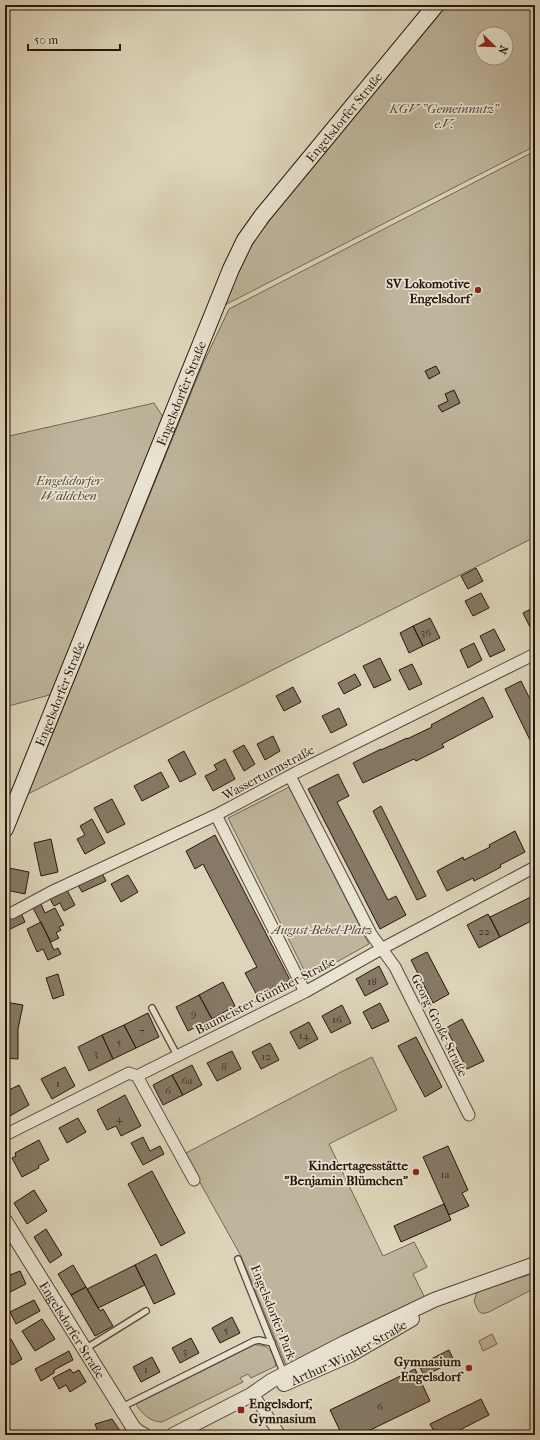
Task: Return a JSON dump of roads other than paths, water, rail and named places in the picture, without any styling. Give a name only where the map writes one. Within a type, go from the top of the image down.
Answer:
[{"type":"main road","name":"Engelsdorfer Straße","points":[[5,829],[178,398],[231,269],[245,240],[262,216],[436,5]]},
{"type":"street","name":"Wasserturmstraße","points":[[12,913],[51,892],[216,815],[290,776],[534,658]]},
{"type":"street","points":[[290,776],[371,934],[382,948]]},
{"type":"street","points":[[216,815],[305,992]]},
{"type":"street","name":"Baumeister-Günther-Straße","points":[[5,1135],[129,1073],[137,1076],[305,992],[382,948],[535,868]]},
{"type":"street","name":"Georg-Große-Straße","points":[[382,948],[395,967],[469,1115]]},
{"type":"street","points":[[137,1076],[194,1180]]},
{"type":"street","name":"Engelsdorfer Straße","points":[[5,1221],[133,1426],[138,1432],[144,1435]]},
{"type":"street","name":"Arthur-Winkler-Straße","points":[[173,1435],[253,1394],[271,1381],[344,1343],[434,1300],[535,1264]]},
{"type":"street","name":"Arthur-Winkler-Straße","points":[[253,1394],[275,1388],[350,1355],[383,1337],[460,1290]]},
{"type":"street","points":[[253,1394],[280,1435]]},
{"type":"lane","points":[[152,1008],[177,1055]]},
{"type":"lane","name":"Engelsdorfer Park","points":[[238,1259],[284,1375]]},
{"type":"lane","points":[[85,1349],[146,1311]]},
{"type":"lane","points":[[121,1407],[254,1341],[259,1340],[272,1343]]},
{"type":"place","name":"SV Lokomotive Engelsdorf","points":[[478,290]]},
{"type":"place","name":"Kindertagesstätte \"Benjamin Blümchen\"","points":[[416,1172]]},
{"type":"place","name":"Gymnasium Engelsdorf","points":[[469,1368]]},
{"type":"place","name":"Engelsdorf, Gymnasium","points":[[241,1410]]},
{"type":"park label","name":"KGV \"Gemeinnutz\" e.V.","points":[[444,116]]},
{"type":"park label","name":"Engelsdorfer Wäldchen","points":[[69,488]]},
{"type":"park label","name":"August-Bebel-Platz","points":[[322,929]]}]
